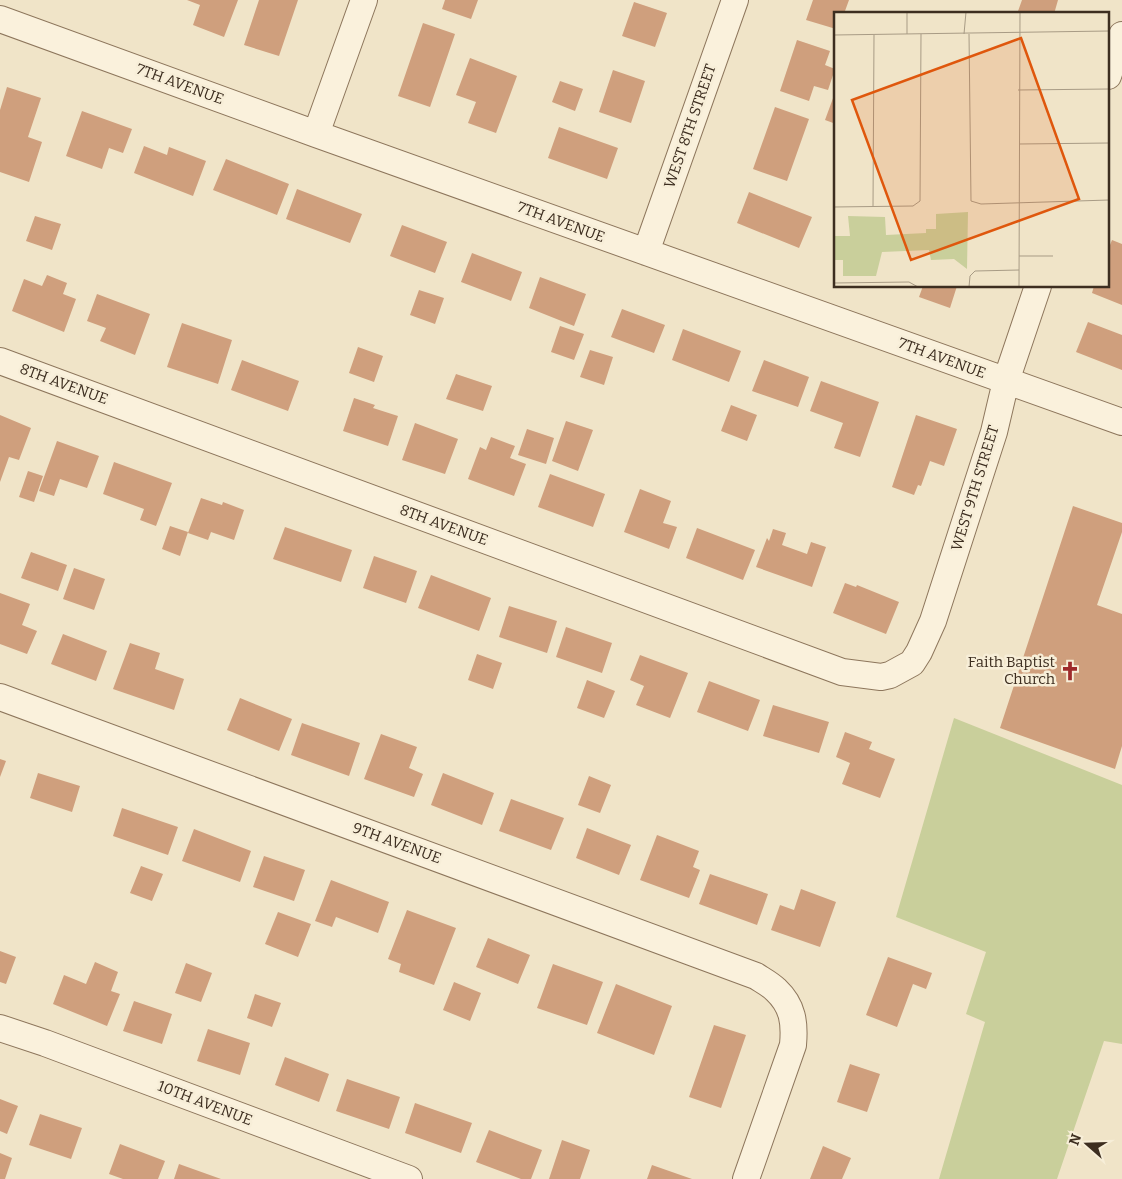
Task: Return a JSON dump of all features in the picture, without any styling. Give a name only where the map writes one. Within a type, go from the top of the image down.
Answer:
[{"type":"street","points":[[316,134],[364,0]]},
{"type":"street","name":"WEST 8TH STREET","points":[[646,252],[735,0]]},
{"type":"street","name":"7TH AVENUE","points":[[0,19],[1122,422]]},
{"type":"street","points":[[1110,70],[1122,35]]},
{"type":"street","name":"WEST 9TH STREET","points":[[890,675],[912,663],[920,652],[933,620],[994,432],[1006,380],[1037,288]]},
{"type":"street","name":"8TH AVENUE","points":[[0,361],[842,672],[881,677],[890,675]]},
{"type":"street","name":"9TH AVENUE","points":[[0,697],[756,976],[776,990],[786,1002],[791,1012],[794,1027],[793,1045],[746,1179]]},
{"type":"street","name":"10TH AVENUE","points":[[0,1028],[55,1046],[409,1179]]},
{"type":"green space","points":[[954,718],[1122,785],[1122,1044],[1104,1041],[1057,1179],[939,1179],[985,1022],[966,1014],[986,952],[896,917]]},
{"type":"building","points":[[187,0],[238,0],[224,37],[193,25],[200,5]]},
{"type":"building","points":[[259,0],[298,0],[279,56],[244,45]]},
{"type":"building","points":[[445,0],[478,0],[471,19],[442,9]]},
{"type":"building","points":[[813,0],[849,0],[845,11],[847,12],[834,12],[834,28],[806,20]]},
{"type":"building","points":[[1022,0],[1058,0],[1055,12],[1018,12]]},
{"type":"building","points":[[634,2],[667,13],[655,47],[622,36]]},
{"type":"building","points":[[423,23],[455,34],[430,107],[398,96]]},
{"type":"building","points":[[797,40],[830,51],[825,65],[834,69],[834,72],[828,90],[814,86],[809,101],[780,91]]},
{"type":"building","points":[[470,58],[517,76],[496,133],[468,123],[476,102],[456,95]]},
{"type":"building","points":[[613,70],[645,81],[631,123],[599,112]]},
{"type":"building","points":[[560,81],[583,89],[575,111],[552,102]]},
{"type":"building","points":[[7,87],[41,98],[28,137],[42,142],[29,182],[0,172],[0,110]]},
{"type":"building","points":[[834,95],[834,123],[825,120]]},
{"type":"building","points":[[775,107],[809,119],[787,181],[753,169]]},
{"type":"building","points":[[82,111],[132,129],[123,153],[109,148],[102,169],[66,156]]},
{"type":"building","points":[[559,127],[618,148],[607,179],[548,158]]},
{"type":"building","points":[[144,146],[167,155],[169,147],[206,161],[193,196],[134,173]]},
{"type":"building","points":[[226,159],[289,184],[277,215],[213,190]]},
{"type":"building","points":[[297,189],[362,214],[350,243],[286,219]]},
{"type":"building","points":[[749,192],[812,217],[799,248],[737,223]]},
{"type":"building","points":[[35,216],[61,224],[52,250],[26,241]]},
{"type":"building","points":[[402,225],[447,242],[435,273],[390,256]]},
{"type":"building","points":[[1112,240],[1122,244],[1122,305],[1092,293],[1093,288],[1110,288],[1110,245]]},
{"type":"building","points":[[472,253],[522,272],[511,301],[461,282]]},
{"type":"building","points":[[47,275],[67,283],[63,294],[76,299],[64,332],[12,311],[24,279],[42,286]]},
{"type":"building","points":[[540,277],[586,294],[574,326],[529,308]]},
{"type":"building","points":[[922,288],[956,288],[950,308],[919,297]]},
{"type":"building","points":[[419,290],[444,298],[435,324],[410,315]]},
{"type":"building","points":[[97,294],[150,314],[135,355],[100,341],[106,328],[87,321]]},
{"type":"building","points":[[622,309],[665,325],[654,353],[611,337]]},
{"type":"building","points":[[1088,322],[1122,335],[1122,370],[1076,352]]},
{"type":"building","points":[[182,323],[232,340],[218,384],[167,367]]},
{"type":"building","points":[[560,326],[584,334],[574,360],[551,352]]},
{"type":"building","points":[[683,329],[741,351],[729,382],[672,360]]},
{"type":"building","points":[[358,347],[383,356],[374,382],[349,373]]},
{"type":"building","points":[[590,350],[613,357],[604,385],[580,377]]},
{"type":"building","points":[[242,360],[299,381],[288,411],[231,390]]},
{"type":"building","points":[[764,360],[809,377],[798,407],[752,391]]},
{"type":"building","points":[[456,374],[492,386],[483,411],[446,399]]},
{"type":"building","points":[[821,381],[879,402],[860,457],[834,448],[843,423],[810,411]]},
{"type":"building","points":[[354,398],[375,405],[373,408],[398,416],[388,446],[343,431]]},
{"type":"building","points":[[731,405],[757,415],[747,441],[721,431]]},
{"type":"building","points":[[0,415],[31,428],[19,460],[9,457],[0,482]]},
{"type":"building","points":[[916,415],[957,429],[944,466],[930,461],[921,486],[918,485],[914,495],[892,487]]},
{"type":"building","points":[[566,421],[593,430],[578,471],[552,461]]},
{"type":"building","points":[[415,423],[458,439],[445,474],[402,460]]},
{"type":"building","points":[[527,429],[554,438],[546,464],[518,455]]},
{"type":"building","points":[[491,437],[515,446],[510,458],[526,464],[514,496],[468,479],[480,447],[486,450]]},
{"type":"building","points":[[57,441],[99,456],[87,488],[60,479],[54,496],[39,491]]},
{"type":"building","points":[[114,462],[172,483],[156,526],[140,520],[144,509],[103,494]]},
{"type":"building","points":[[28,471],[43,476],[34,502],[19,497]]},
{"type":"building","points":[[550,474],[605,494],[593,527],[538,507]]},
{"type":"building","points":[[640,489],[671,501],[663,523],[677,527],[669,549],[624,532]]},
{"type":"building","points":[[201,498],[222,505],[223,502],[244,510],[234,540],[211,532],[208,540],[188,533]]},
{"type":"building","name":"Faith Baptist Church","points":[[1073,506],[1122,523],[1122,532],[1097,605],[1122,614],[1122,746],[1115,769],[1000,728]]},
{"type":"building","points":[[170,526],[188,532],[180,556],[162,549]]},
{"type":"building","points":[[285,527],[352,550],[341,582],[273,559]]},
{"type":"building","points":[[697,528],[755,550],[743,580],[686,558]]},
{"type":"building","points":[[773,529],[786,533],[782,545],[807,554],[811,542],[826,547],[812,587],[756,567],[767,538],[769,541]]},
{"type":"building","points":[[31,552],[67,565],[58,591],[21,578]]},
{"type":"building","points":[[374,556],[417,571],[406,603],[363,588]]},
{"type":"building","points":[[74,568],[105,579],[94,610],[63,599]]},
{"type":"building","points":[[431,575],[491,598],[479,631],[418,608]]},
{"type":"building","points":[[845,583],[856,587],[857,585],[899,602],[886,634],[833,613]]},
{"type":"building","points":[[0,593],[30,604],[22,625],[37,631],[27,654],[0,644]]},
{"type":"building","points":[[509,606],[557,621],[547,653],[499,637]]},
{"type":"building","points":[[566,627],[612,643],[602,673],[556,657]]},
{"type":"building","points":[[63,634],[107,651],[96,681],[51,664]]},
{"type":"building","points":[[130,643],[160,653],[155,669],[184,679],[174,710],[113,689]]},
{"type":"building","points":[[477,654],[502,663],[493,689],[468,680]]},
{"type":"building","points":[[640,655],[688,673],[670,718],[636,705],[644,686],[630,680]]},
{"type":"building","points":[[587,680],[615,691],[604,718],[577,708]]},
{"type":"building","points":[[709,681],[760,700],[748,731],[697,712]]},
{"type":"building","points":[[240,698],[292,719],[279,751],[227,730]]},
{"type":"building","points":[[773,705],[829,722],[819,753],[763,736]]},
{"type":"building","points":[[302,723],[360,743],[349,776],[291,755]]},
{"type":"building","points":[[845,732],[872,742],[869,749],[895,759],[880,798],[842,784],[850,763],[836,757]]},
{"type":"building","points":[[381,734],[417,747],[409,768],[423,774],[414,797],[364,779]]},
{"type":"building","points":[[0,759],[6,761],[0,777]]},
{"type":"building","points":[[38,773],[80,786],[72,812],[30,798]]},
{"type":"building","points":[[443,773],[494,793],[482,825],[431,805]]},
{"type":"building","points":[[589,776],[611,785],[600,813],[578,805]]},
{"type":"building","points":[[511,799],[564,818],[551,850],[499,831]]},
{"type":"building","points":[[122,808],[178,827],[168,855],[113,836]]},
{"type":"building","points":[[587,828],[631,845],[619,875],[576,858]]},
{"type":"building","points":[[194,829],[251,851],[240,882],[182,861]]},
{"type":"building","points":[[657,835],[699,851],[693,867],[700,870],[689,898],[640,880]]},
{"type":"building","points":[[264,856],[305,870],[294,901],[253,887]]},
{"type":"building","points":[[141,866],[163,874],[152,901],[130,893]]},
{"type":"building","points":[[710,874],[768,894],[757,925],[699,904]]},
{"type":"building","points":[[331,880],[389,902],[378,933],[336,917],[332,927],[315,921]]},
{"type":"building","points":[[801,889],[836,902],[820,947],[771,930],[780,905],[794,910]]},
{"type":"building","points":[[407,910],[456,928],[434,985],[399,972],[401,964],[388,959]]},
{"type":"building","points":[[278,912],[311,924],[298,957],[265,944]]},
{"type":"building","points":[[488,938],[530,955],[518,984],[476,967]]},
{"type":"building","points":[[0,951],[16,957],[6,984],[0,982]]},
{"type":"building","points":[[888,957],[932,973],[926,989],[913,984],[897,1027],[866,1015]]},
{"type":"building","points":[[95,962],[118,972],[111,991],[120,994],[107,1026],[53,1004],[64,975],[86,984]]},
{"type":"building","points":[[186,963],[212,973],[201,1002],[175,993]]},
{"type":"building","points":[[553,964],[603,982],[587,1025],[537,1008]]},
{"type":"building","points":[[454,982],[481,993],[470,1021],[443,1010]]},
{"type":"building","points":[[616,984],[672,1006],[654,1055],[597,1033]]},
{"type":"building","points":[[255,994],[281,1003],[272,1027],[247,1018]]},
{"type":"building","points":[[134,1001],[172,1014],[162,1044],[123,1031]]},
{"type":"building","points":[[714,1025],[746,1035],[721,1108],[689,1097]]},
{"type":"building","points":[[208,1029],[250,1043],[240,1075],[197,1061]]},
{"type":"building","points":[[285,1057],[329,1074],[319,1102],[275,1085]]},
{"type":"building","points":[[850,1064],[880,1074],[867,1112],[837,1102]]},
{"type":"building","points":[[347,1079],[400,1097],[389,1129],[336,1111]]},
{"type":"building","points":[[0,1099],[18,1106],[7,1134],[0,1131]]},
{"type":"building","points":[[415,1103],[472,1123],[461,1153],[405,1133]]},
{"type":"building","points":[[40,1114],[82,1128],[71,1159],[29,1145]]},
{"type":"building","points":[[489,1130],[542,1150],[531,1179],[521,1179],[476,1162]]},
{"type":"building","points":[[562,1140],[590,1150],[580,1179],[549,1179]]},
{"type":"building","points":[[120,1144],[165,1161],[158,1179],[123,1179],[109,1174]]},
{"type":"building","points":[[823,1146],[851,1158],[842,1179],[810,1179]]},
{"type":"building","points":[[0,1153],[12,1158],[5,1179],[0,1179]]},
{"type":"building","points":[[179,1164],[221,1179],[174,1179]]},
{"type":"building","points":[[652,1165],[692,1179],[647,1179]]},
{"type":"place","name":"Faith Baptist Church","points":[[1070,671]]}]
